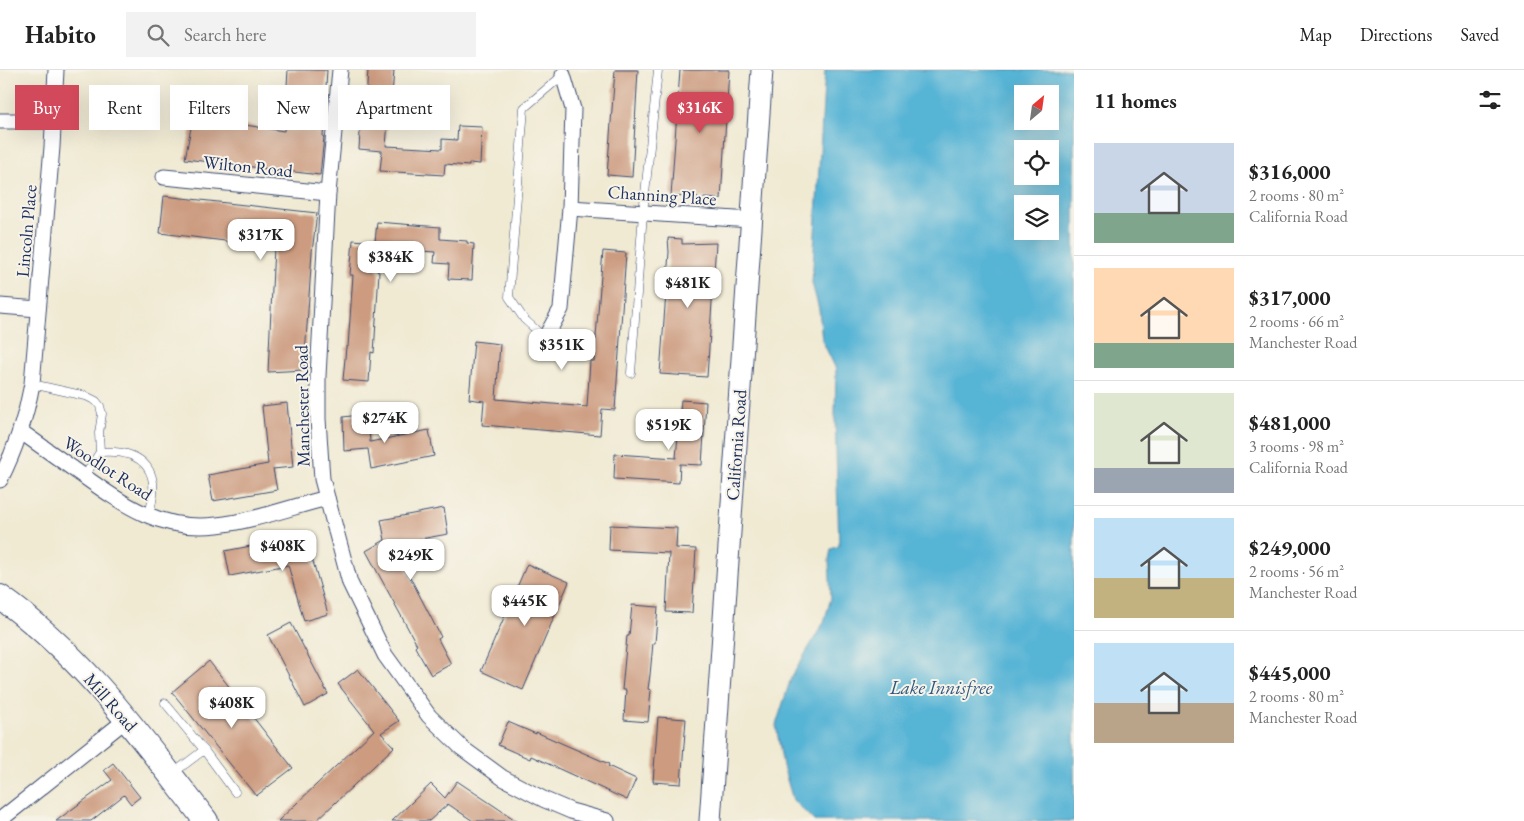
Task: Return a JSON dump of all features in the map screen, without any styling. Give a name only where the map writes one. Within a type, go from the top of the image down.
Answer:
[{"type":"main road","name":"California Road","points":[[710,821],[762,70]]},
{"type":"main road","name":"Mill Road","points":[[0,597],[58,645],[100,686],[206,821]]},
{"type":"street","name":"Lincoln Place","points":[[55,85],[56,70]]},
{"type":"street","name":"Manchester Road","points":[[340,70],[328,193],[318,376],[318,420],[322,479],[350,583],[385,655],[430,716],[462,748],[503,778],[544,800],[571,811],[607,821]]},
{"type":"street","points":[[546,338],[561,309],[570,208],[573,109],[563,75]]},
{"type":"street","points":[[0,121],[15,121]]},
{"type":"street","name":"Lincoln Place","points":[[0,480],[9,462],[20,431],[32,384],[53,130]]},
{"type":"street","name":"Wilton Road","points":[[164,177],[328,193]]},
{"type":"street","name":"Channing Place","points":[[570,208],[751,220]]},
{"type":"street","points":[[0,306],[38,309]]},
{"type":"street","name":"Woodlot Road","points":[[20,431],[116,499],[148,516],[177,525],[216,526],[327,498]]},
{"type":"street","points":[[0,820],[127,719]]},
{"type":"lane","points":[[631,373],[643,213],[658,70]]},
{"type":"lane","points":[[546,338],[524,319],[509,297],[524,108],[563,75]]},
{"type":"lane","points":[[32,384],[86,396],[96,401],[100,406],[102,414],[99,433],[100,452],[84,477]]},
{"type":"lane","points":[[100,452],[115,451],[128,453],[146,465],[152,477],[155,490],[148,516]]},
{"type":"lane","points":[[165,703],[204,750],[235,792]]},
{"type":"lane","points":[[171,775],[204,750]]},
{"type":"water","name":"Lake Innisfree","points":[[825,70],[1074,70],[1074,821],[814,821],[793,800],[783,766],[776,725],[791,678],[824,622],[831,598],[829,560],[831,549],[839,546],[835,416],[836,369],[822,340],[819,309],[812,283]]},
{"type":"building","points":[[288,70],[327,70],[326,85],[287,85]]},
{"type":"building","points":[[368,70],[394,70],[393,85],[367,85]]},
{"type":"building","points":[[615,70],[638,70],[632,177],[607,175]]},
{"type":"building","points":[[680,70],[729,70],[721,199],[671,196]]},
{"type":"building","points":[[248,125],[258,127],[258,130],[323,130],[320,175],[185,159],[191,130],[248,130]]},
{"type":"building","points":[[458,126],[482,127],[480,164],[469,163],[469,166],[445,164],[444,175],[380,171],[382,151],[359,149],[360,130],[387,130],[386,146],[442,149],[442,139],[457,140]]},
{"type":"building","points":[[164,196],[317,213],[312,252],[304,370],[268,372],[274,247],[160,233]]},
{"type":"building","points":[[377,222],[440,227],[440,239],[467,241],[467,243],[474,244],[472,280],[448,279],[449,264],[434,263],[435,252],[378,248],[377,271],[379,272],[374,353],[371,352],[369,382],[343,380],[346,347],[348,347],[353,275],[350,275],[353,240],[375,242]]},
{"type":"building","points":[[668,238],[682,239],[682,244],[716,243],[707,377],[660,374],[669,252]]},
{"type":"building","points":[[603,251],[626,253],[615,410],[602,409],[600,435],[482,425],[484,401],[469,399],[474,341],[500,344],[496,399],[587,407],[590,361],[594,361]]},
{"type":"building","points":[[681,400],[706,402],[702,465],[680,464],[679,483],[614,479],[615,454],[676,458]]},
{"type":"building","points":[[287,403],[293,467],[273,469],[277,490],[213,501],[208,475],[268,464],[262,406]]},
{"type":"building","points":[[368,414],[370,442],[429,430],[434,456],[371,469],[368,449],[344,451],[343,417]]},
{"type":"building","points":[[444,508],[448,534],[393,544],[441,637],[438,639],[451,664],[431,675],[415,647],[417,645],[366,551],[385,540],[381,520]]},
{"type":"building","points":[[610,525],[677,528],[676,548],[696,549],[692,613],[666,612],[669,553],[609,550]]},
{"type":"building","points":[[287,539],[292,557],[310,551],[328,614],[304,621],[288,565],[230,576],[225,551]]},
{"type":"building","points":[[527,564],[569,582],[523,690],[481,671]]},
{"type":"building","points":[[632,605],[658,607],[648,689],[651,690],[648,722],[624,720],[626,690],[622,690]]},
{"type":"building","points":[[291,623],[328,694],[305,707],[268,635]]},
{"type":"building","points":[[209,661],[293,768],[256,796],[172,692]]},
{"type":"building","points":[[358,669],[399,721],[381,733],[394,747],[316,821],[278,821],[374,730],[338,684]]},
{"type":"building","points":[[658,717],[686,719],[681,784],[653,782]]},
{"type":"building","points":[[508,722],[536,734],[536,732],[609,764],[608,766],[636,779],[627,800],[531,756],[530,759],[498,745]]},
{"type":"building","points":[[113,763],[140,797],[131,804],[124,795],[91,821],[56,821],[112,780],[104,770]]},
{"type":"building","points":[[457,781],[517,821],[473,821],[448,804],[429,821],[392,821],[431,784],[445,798]]}]
